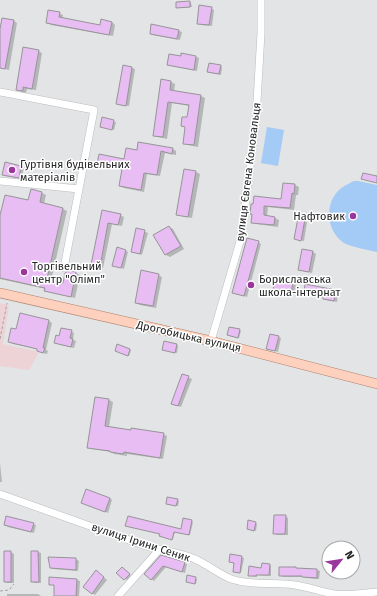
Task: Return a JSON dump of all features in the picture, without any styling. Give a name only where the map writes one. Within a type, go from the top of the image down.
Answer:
[{"type":"main road","name":"Дрогобицька вулиця","points":[[4,294],[211,341],[377,384]]},
{"type":"street","name":"вулиця Євгена Коновальця","points":[[211,341],[241,238],[256,119],[260,0]]},
{"type":"street","points":[[0,92],[94,110],[64,268]]},
{"type":"street","points":[[0,181],[79,189]]},
{"type":"street","name":"вулиця Ірини Сеник","points":[[0,494],[158,550],[180,553],[197,560],[231,579],[254,583],[296,585],[335,595],[352,595],[377,592]]},
{"type":"street","points":[[118,596],[158,550]]},
{"type":"path","points":[[0,339],[4,294]]},
{"type":"path","points":[[0,591],[9,590],[14,584]]},
{"type":"shaded area","points":[[267,127],[284,130],[278,166],[261,163]]},
{"type":"shaded area","name":"Нафтовик","points":[[354,181],[377,185],[377,252],[344,243],[338,238],[331,225],[329,211],[334,197],[338,191]]},
{"type":"shaded area","points":[[0,303],[9,305],[3,344],[39,352],[29,370],[0,366]]},
{"type":"building","points":[[190,1],[190,7],[176,8],[176,2]]},
{"type":"building","points":[[199,5],[212,7],[209,25],[197,24]]},
{"type":"building","points":[[48,10],[60,12],[59,17],[100,25],[101,19],[112,22],[109,35],[46,23]]},
{"type":"building","points":[[2,18],[14,20],[5,69],[0,68],[0,29]]},
{"type":"building","points":[[151,24],[179,30],[177,39],[150,34]]},
{"type":"building","points":[[23,47],[39,50],[32,89],[23,87],[23,91],[16,90]]},
{"type":"building","points":[[181,53],[196,56],[194,70],[167,65],[169,54],[181,56]]},
{"type":"building","points":[[209,63],[221,65],[219,74],[207,72]]},
{"type":"building","points":[[123,65],[132,67],[126,106],[116,104]]},
{"type":"building","points":[[161,79],[171,81],[170,90],[201,95],[194,145],[183,144],[185,127],[181,126],[182,117],[187,117],[189,105],[168,102],[163,137],[153,136]]},
{"type":"building","points":[[102,117],[114,120],[112,130],[100,127]]},
{"type":"building","points":[[138,142],[173,148],[172,154],[161,151],[157,175],[144,173],[141,190],[119,186],[122,169],[97,164],[99,154],[124,159],[126,148],[137,150]]},
{"type":"building","name":"Гуртівня будівельних матеріалів","points":[[5,162],[21,166],[19,178],[2,175]]},
{"type":"building","points":[[184,169],[196,171],[188,217],[176,215]]},
{"type":"building","points":[[363,173],[377,176],[377,183],[361,179]]},
{"type":"building","points":[[283,183],[295,184],[290,208],[264,206],[264,215],[275,217],[274,225],[251,223],[251,204],[253,204],[254,196],[281,199]]},
{"type":"building","points":[[31,189],[42,192],[40,202],[63,208],[47,279],[63,283],[65,273],[69,270],[76,272],[71,297],[44,291],[45,288],[0,278],[0,215],[5,195],[28,200]]},
{"type":"building","points":[[102,210],[121,214],[118,225],[108,223],[100,267],[91,265]]},
{"type":"building","points":[[298,218],[305,219],[301,241],[294,239]]},
{"type":"building","points":[[169,226],[181,246],[165,255],[153,235]]},
{"type":"building","points":[[136,228],[145,230],[140,254],[131,252]]},
{"type":"building","points":[[247,238],[259,241],[244,296],[232,293]]},
{"type":"building","points":[[117,247],[126,250],[121,268],[112,266]]},
{"type":"building","points":[[302,249],[313,251],[309,272],[298,270]]},
{"type":"building","points":[[141,270],[159,274],[153,306],[135,303]]},
{"type":"building","points":[[275,278],[293,282],[291,294],[273,290]]},
{"type":"building","points":[[305,284],[336,290],[334,301],[323,299],[323,296],[304,292]]},
{"type":"building","points":[[20,313],[49,320],[43,353],[37,351],[37,349],[8,342],[11,328],[16,329]]},
{"type":"building","points":[[229,327],[240,329],[238,338],[227,335]]},
{"type":"building","points":[[61,328],[72,330],[70,338],[73,339],[71,347],[54,343],[56,335],[59,336]]},
{"type":"building","points":[[270,334],[279,336],[275,351],[266,349]]},
{"type":"building","points":[[164,341],[177,344],[175,353],[162,350]]},
{"type":"building","points":[[117,344],[130,349],[128,356],[115,351]]},
{"type":"building","points":[[182,374],[189,376],[178,406],[171,404]]},
{"type":"building","points":[[95,397],[109,399],[105,426],[164,433],[160,458],[87,448]]},
{"type":"building","points":[[86,489],[110,498],[105,512],[81,503]]},
{"type":"building","points":[[167,497],[178,499],[176,506],[166,504]]},
{"type":"building","points":[[274,515],[286,515],[285,534],[273,534]]},
{"type":"building","points":[[6,516],[34,523],[31,532],[4,525]]},
{"type":"building","points":[[128,516],[181,529],[183,518],[192,520],[189,535],[174,532],[172,540],[159,536],[160,534],[125,526]]},
{"type":"building","points":[[248,520],[256,522],[254,531],[247,529]]},
{"type":"building","points":[[4,551],[11,551],[11,582],[4,582]]},
{"type":"building","points":[[31,551],[38,551],[39,582],[31,582]]},
{"type":"building","points":[[230,554],[242,556],[240,573],[233,572],[234,563],[229,562]]},
{"type":"building","points":[[161,555],[185,562],[182,572],[163,566],[151,580],[144,574]]},
{"type":"building","points":[[48,557],[76,558],[76,570],[50,568]]},
{"type":"building","points":[[262,563],[270,564],[269,575],[248,576],[249,566],[261,568]]},
{"type":"building","points":[[122,567],[130,574],[124,580],[116,573]]},
{"type":"building","points":[[279,567],[317,569],[317,578],[302,576],[279,576]]},
{"type":"building","points":[[96,570],[104,577],[92,594],[83,587]]},
{"type":"building","points":[[187,575],[196,577],[195,584],[186,582]]},
{"type":"building","points":[[49,577],[77,579],[76,596],[54,596],[54,585],[49,585]]},
{"type":"place","name":"Гуртівня будівельних матеріалів","points":[[12,170]]},
{"type":"place","name":"Нафтовик","points":[[353,216]]},
{"type":"place","name":"Торгівельний центр \"Олімп\"","points":[[24,272]]},
{"type":"place","name":"Бориславська школа-інтернат","points":[[251,285]]}]
